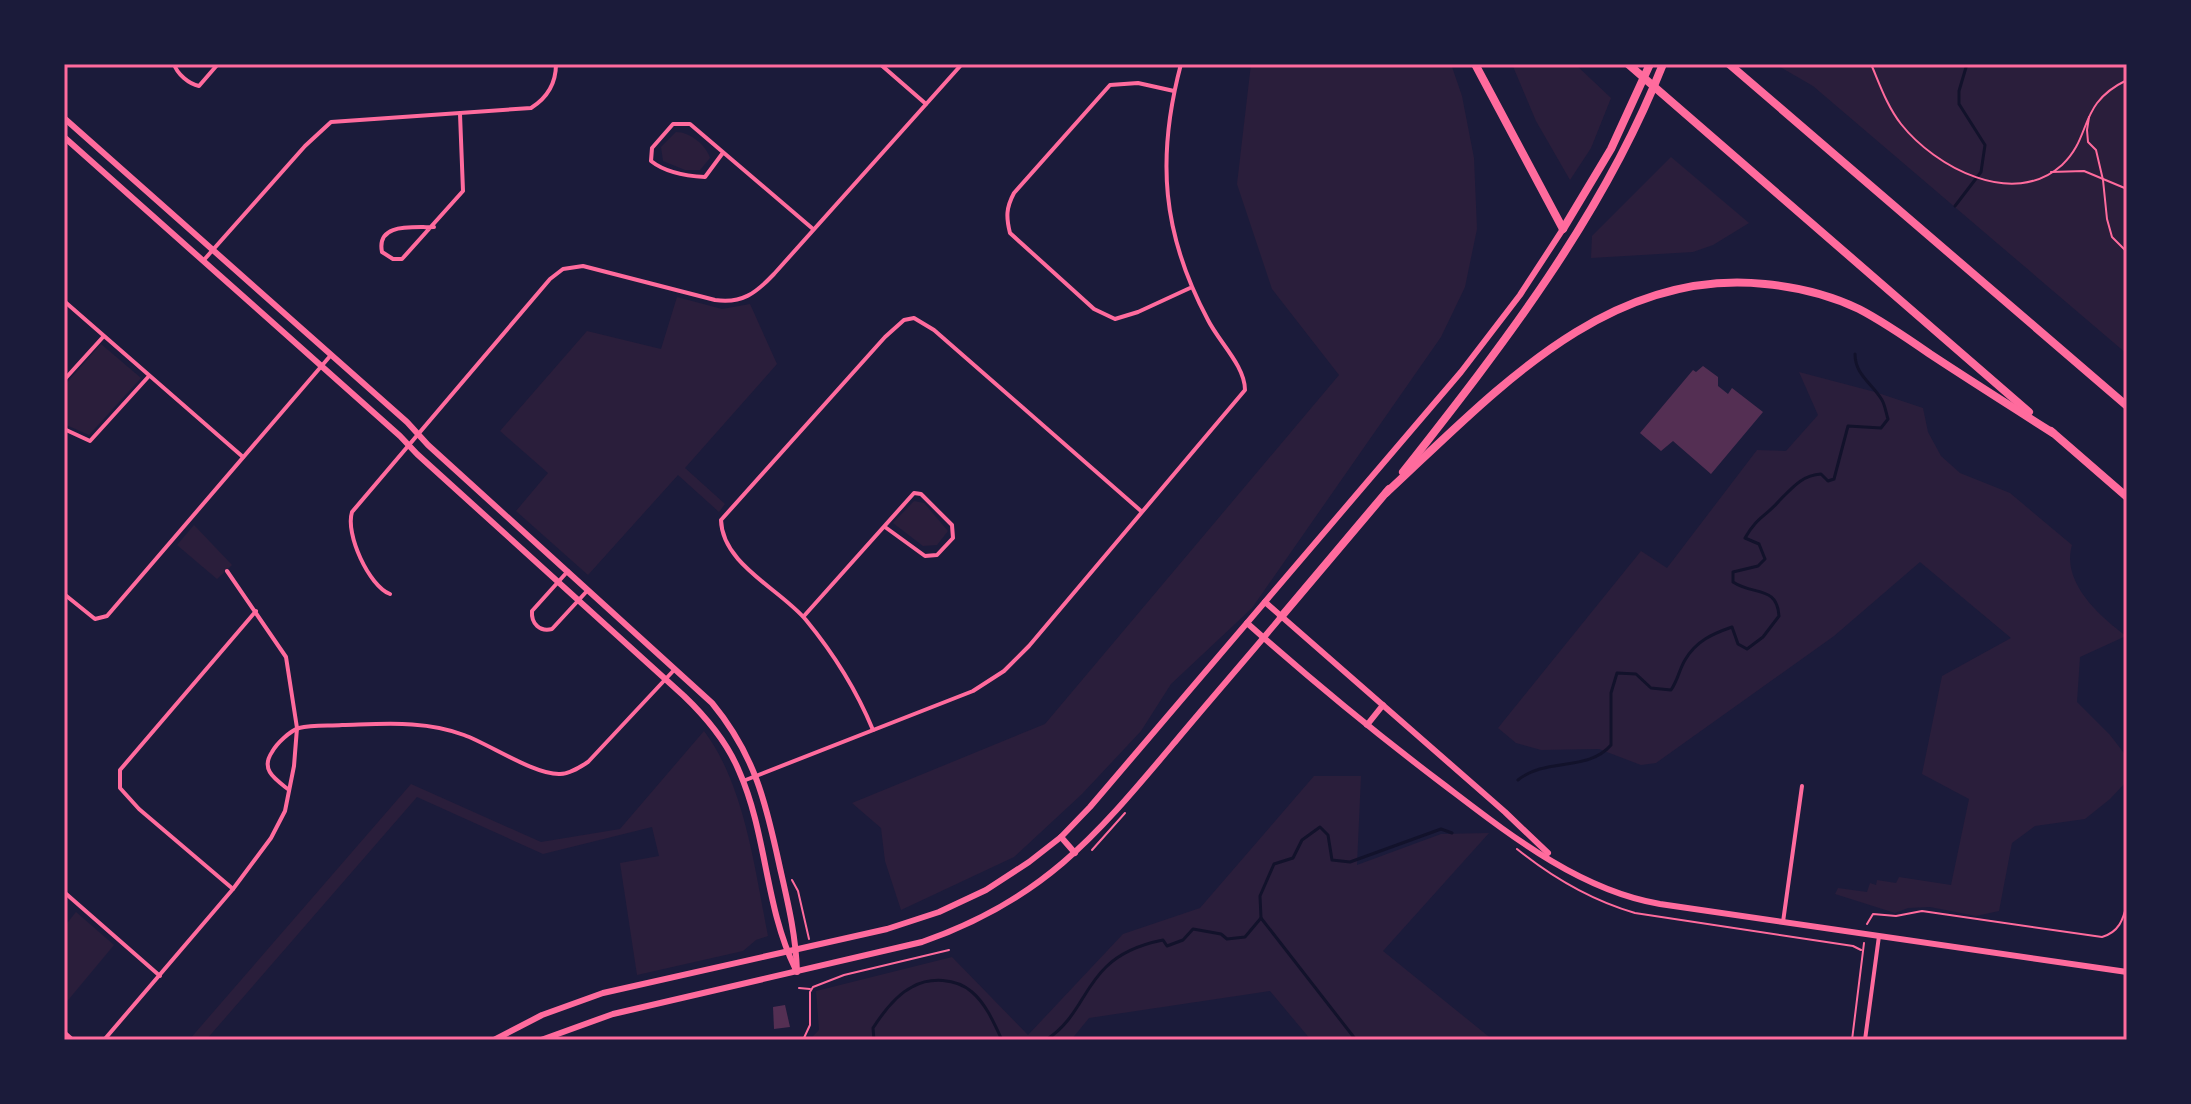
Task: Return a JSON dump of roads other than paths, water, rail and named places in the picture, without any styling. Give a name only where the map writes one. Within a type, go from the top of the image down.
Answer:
[{"type":"highway","points":[[1475,64],[1563,229]]},
{"type":"highway","points":[[1628,64],[2127,497]]},
{"type":"highway","points":[[1563,229],[1611,149],[1650,64]]},
{"type":"highway","points":[[1281,617],[1386,493],[1478,376],[1551,273],[1615,167],[1663,64]]},
{"type":"highway","points":[[1729,64],[2127,406]]},
{"type":"highway","points":[[1386,493],[1492,396],[1547,351],[1584,326],[1645,297],[1721,282],[1790,287],[1858,309],[1893,328],[2053,433]]},
{"type":"street","points":[[174,64],[178,72],[199,86],[218,64]]},
{"type":"street","points":[[203,261],[305,146],[331,122],[531,108],[546,98],[556,64]]},
{"type":"street","points":[[880,64],[926,104]]},
{"type":"street","points":[[390,594],[374,580],[351,536],[350,519],[359,501],[546,283],[563,269],[589,267],[715,300],[732,302],[750,296],[759,290],[962,64]]},
{"type":"street","points":[[743,781],[973,691],[1004,671],[1029,646],[1245,390],[1245,378],[1215,335],[1190,288],[1170,223],[1166,187],[1174,91],[1181,64]]},
{"type":"street","points":[[1174,91],[1138,83],[1110,85],[1014,193],[1006,218],[1010,233],[1094,309],[1115,319],[1190,288]]},
{"type":"street","points":[[434,227],[386,232],[382,252],[393,259],[402,259],[434,227],[463,191],[460,114]]},
{"type":"street","points":[[64,118],[417,433],[675,669],[724,718],[744,747],[757,776],[768,814],[796,949],[797,972]]},
{"type":"street","points":[[722,154],[705,177],[686,176],[651,161],[652,148],[673,124],[690,124],[813,230]]},
{"type":"street","points":[[64,137],[321,365],[692,703],[730,753],[743,781],[782,941],[797,972]]},
{"type":"street","points":[[494,1040],[542,1015],[603,993],[906,924],[954,906],[1014,873],[1061,837],[1114,780],[1461,372],[1520,295],[1563,229]]},
{"type":"street","points":[[64,301],[243,458]]},
{"type":"street","points":[[873,730],[839,662],[803,616],[732,554],[721,536],[721,520],[885,337],[904,320],[914,318],[934,330],[1141,511]]},
{"type":"street","points":[[64,380],[103,337]]},
{"type":"street","points":[[64,594],[95,619],[107,616],[331,355]]},
{"type":"street","points":[[64,429],[90,441],[149,376]]},
{"type":"street","points":[[803,616],[914,493],[921,494],[952,525],[953,538],[937,555],[925,556],[885,527]]},
{"type":"street","points":[[104,1040],[233,889],[271,838],[285,811],[294,766],[297,728],[286,657],[227,571]]},
{"type":"street","points":[[568,571],[532,611],[536,625],[552,629],[588,590]]},
{"type":"street","points":[[1265,602],[1505,812],[1559,864]]},
{"type":"street","points":[[233,889],[139,809],[120,788],[120,770],[256,611]]},
{"type":"street","points":[[541,1040],[613,1014],[904,947],[949,932],[1016,898],[1075,853],[1105,825],[1281,617]]},
{"type":"street","points":[[1247,623],[1367,725],[1496,824],[1599,886],[1640,900],[2127,972]]},
{"type":"street","points":[[289,790],[270,775],[267,766],[270,754],[277,745],[297,728],[407,723],[436,727],[462,734],[541,770],[561,775],[588,762],[675,669]]},
{"type":"street","points":[[1367,725],[1383,705]]},
{"type":"street","points":[[1783,922],[1802,786]]},
{"type":"street","points":[[1061,837],[1075,853]]},
{"type":"street","points":[[64,892],[160,976]]},
{"type":"street","points":[[1865,1040],[1879,936]]},
{"type":"street","points":[[64,1032],[73,1040]]},
{"type":"waterway","points":[[1955,206],[1981,172],[1985,145],[1959,104],[1959,91],[1967,64]]},
{"type":"waterway","points":[[1518,780],[1541,769],[1591,759],[1611,745],[1611,693],[1617,673],[1636,674],[1651,688],[1671,690],[1689,653],[1705,639],[1732,627],[1738,644],[1747,649],[1763,637],[1779,616],[1774,600],[1769,595],[1733,582],[1733,572],[1758,566],[1765,559],[1759,544],[1745,538],[1758,521],[1803,480],[1821,474],[1828,481],[1834,479],[1848,426],[1881,428],[1888,419],[1882,400],[1858,368],[1855,354]]},
{"type":"waterway","points":[[1046,1040],[1066,1023],[1098,976],[1125,953],[1163,940],[1167,946],[1183,940],[1193,929],[1221,934],[1227,939],[1245,937],[1261,918],[1260,896],[1274,864],[1293,858],[1302,840],[1320,827],[1328,835],[1332,860],[1350,862],[1441,829],[1452,833]]},
{"type":"waterway","points":[[1261,918],[1356,1040]]},
{"type":"waterway","points":[[874,1040],[873,1028],[895,1000],[906,990],[935,980],[958,984],[972,992],[986,1008],[1002,1040]]}]
